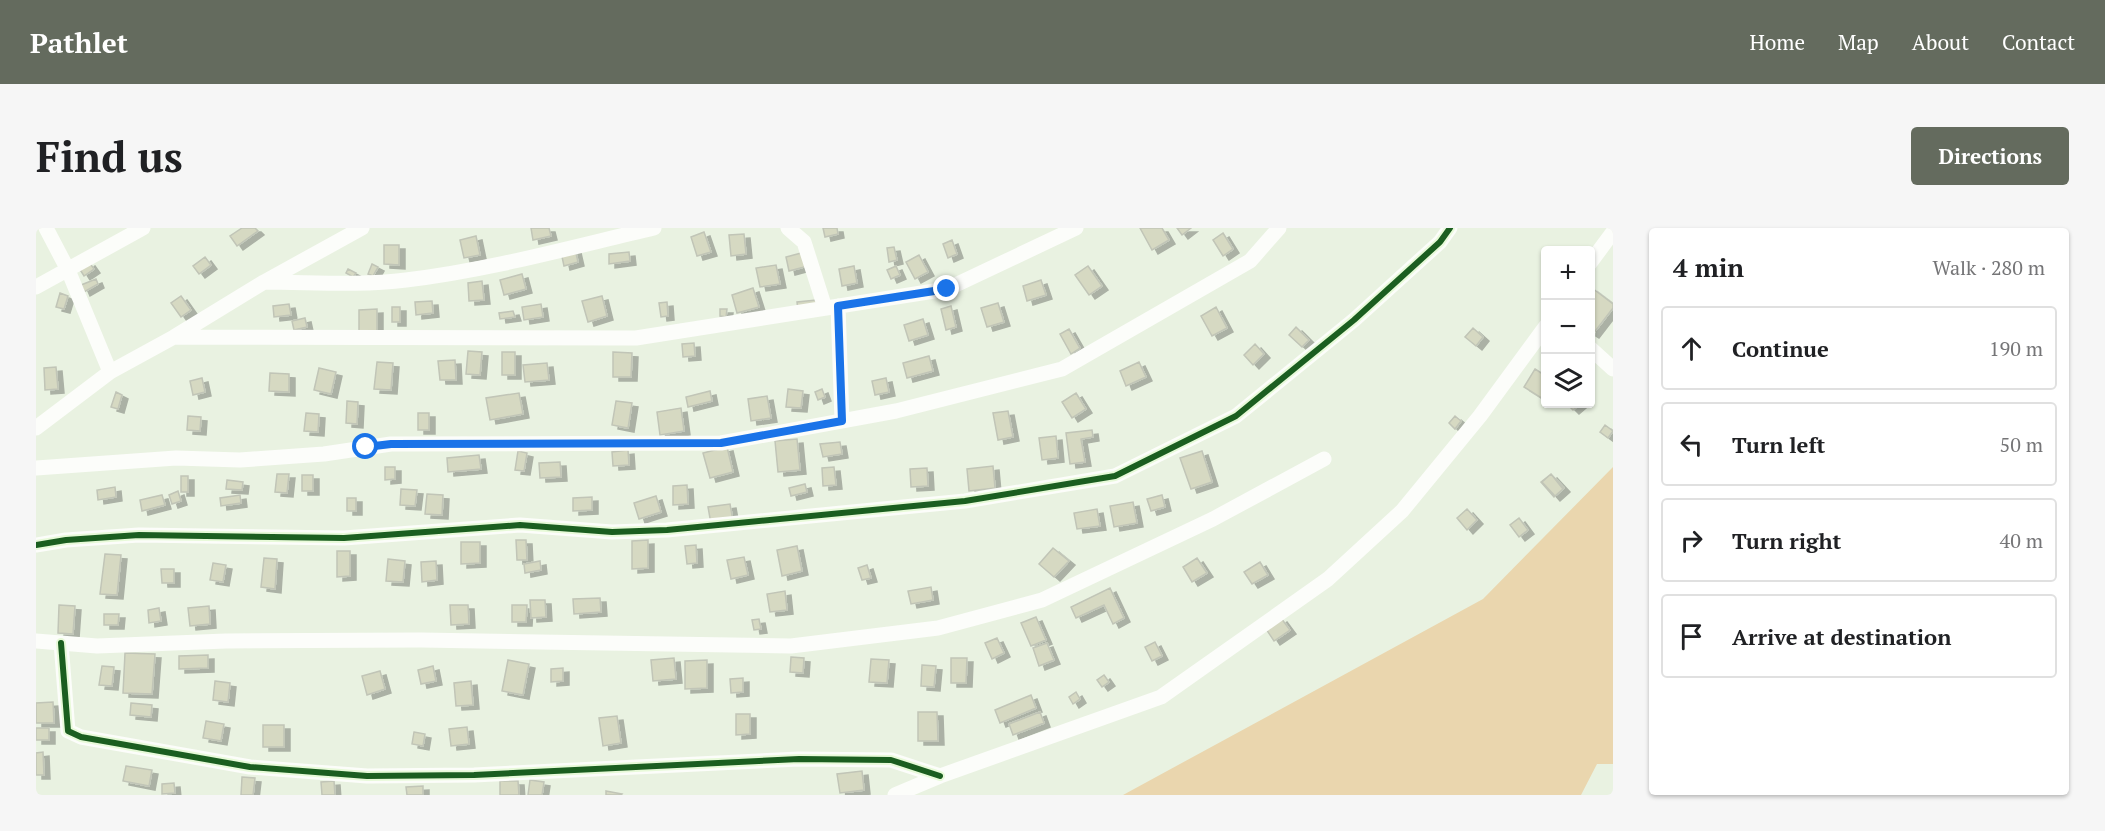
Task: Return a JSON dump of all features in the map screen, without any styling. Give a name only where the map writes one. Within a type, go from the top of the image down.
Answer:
[{"type":"street","points":[[46,228],[68,270],[110,372]]},
{"type":"street","points":[[36,287],[143,228]]},
{"type":"street","points":[[36,428],[110,372],[174,338],[264,282],[362,228]]},
{"type":"street","points":[[264,282],[347,283],[405,280],[480,268],[654,228]]},
{"type":"street","points":[[788,228],[804,243],[831,307],[842,421]]},
{"type":"street","points":[[174,338],[636,338],[947,289],[1076,228]]},
{"type":"street","points":[[36,468],[176,458],[240,460],[324,454],[391,444],[721,443],[896,411],[1062,369],[1250,261],[1279,228]]},
{"type":"street","points":[[36,545],[66,540],[139,535],[364,538],[520,525],[612,532],[667,530],[965,501],[1115,476],[1236,416],[1354,320],[1440,242],[1450,228]]},
{"type":"street","points":[[1595,256],[1613,232]]},
{"type":"street","points":[[894,795],[940,776],[1161,697],[1328,579],[1402,511],[1480,416],[1541,332]]},
{"type":"street","points":[[1595,353],[1613,369]]},
{"type":"street","points":[[36,641],[97,646],[226,641],[421,640],[791,646],[938,628],[1042,600],[1213,519],[1324,459]]},
{"type":"street","points":[[61,643],[68,731],[81,737],[250,767],[367,776],[474,775],[799,759],[891,760],[940,776]]},
{"type":"shaded area","points":[[1613,467],[1613,764],[1597,764],[1581,795],[1123,795],[1483,599]]},
{"type":"building","points":[[242,228],[255,228],[258,231],[237,246],[230,236]]},
{"type":"building","points":[[531,228],[549,228],[551,236],[533,240]]},
{"type":"building","points":[[823,228],[837,228],[838,234],[825,237]]},
{"type":"building","points":[[1140,228],[1162,228],[1169,240],[1152,250]]},
{"type":"building","points":[[1177,228],[1191,228],[1182,235]]},
{"type":"building","points":[[704,232],[711,252],[697,256],[691,237]]},
{"type":"building","points":[[1223,233],[1233,249],[1223,256],[1213,240]]},
{"type":"building","points":[[744,234],[746,254],[731,256],[729,235]]},
{"type":"building","points":[[476,236],[480,255],[464,258],[460,240]]},
{"type":"building","points":[[952,240],[957,254],[948,258],[943,244]]},
{"type":"building","points":[[384,245],[399,245],[399,265],[384,264]]},
{"type":"building","points":[[894,247],[897,260],[889,262],[887,248]]},
{"type":"building","points":[[575,249],[578,262],[564,266],[561,252]]},
{"type":"building","points":[[629,252],[630,261],[609,264],[609,254]]},
{"type":"building","points":[[805,252],[808,266],[789,271],[786,257]]},
{"type":"building","points":[[919,255],[928,272],[915,279],[906,262]]},
{"type":"building","points":[[205,257],[211,265],[199,274],[193,266]]},
{"type":"building","points":[[89,262],[94,269],[84,276],[79,268]]},
{"type":"building","points":[[372,264],[378,267],[373,276],[368,274]]},
{"type":"building","points":[[776,265],[780,284],[760,287],[756,268]]},
{"type":"building","points":[[854,266],[857,283],[842,286],[839,269]]},
{"type":"building","points":[[896,266],[900,275],[891,279],[887,270]]},
{"type":"building","points":[[1088,266],[1102,286],[1089,295],[1075,275]]},
{"type":"building","points":[[348,269],[356,273],[353,277],[346,273]]},
{"type":"building","points":[[522,274],[526,289],[504,295],[500,280]]},
{"type":"building","points":[[96,279],[98,284],[84,292],[81,285]]},
{"type":"building","points":[[1041,280],[1046,295],[1027,301],[1023,286]]},
{"type":"building","points":[[482,281],[484,300],[469,301],[468,283]]},
{"type":"building","points":[[753,288],[759,307],[737,313],[732,295]]},
{"type":"building","points":[[1595,290],[1613,304],[1613,308],[1595,331]]},
{"type":"building","points":[[60,293],[68,296],[64,309],[56,307]]},
{"type":"building","points":[[181,296],[191,310],[181,317],[171,303]]},
{"type":"building","points":[[602,296],[607,316],[588,322],[582,301]]},
{"type":"building","points":[[816,300],[816,309],[798,310],[797,302]]},
{"type":"building","points":[[432,301],[433,313],[416,315],[415,302]]},
{"type":"building","points":[[667,302],[668,316],[661,317],[659,303]]},
{"type":"building","points":[[998,303],[1004,322],[987,327],[981,308]]},
{"type":"building","points":[[289,304],[291,315],[274,317],[273,306]]},
{"type":"building","points":[[541,304],[543,317],[524,320],[522,307]]},
{"type":"building","points":[[951,306],[956,327],[946,330],[941,309]]},
{"type":"building","points":[[392,307],[400,307],[400,322],[392,322]]},
{"type":"building","points":[[1216,307],[1227,328],[1212,336],[1201,316]]},
{"type":"building","points":[[377,309],[377,332],[359,332],[359,310]]},
{"type":"building","points":[[720,309],[727,309],[726,317],[720,316]]},
{"type":"building","points":[[513,311],[515,317],[500,319],[499,313]]},
{"type":"building","points":[[305,318],[307,327],[294,330],[292,321]]},
{"type":"building","points":[[923,319],[928,335],[909,341],[904,325]]},
{"type":"building","points":[[1296,327],[1309,340],[1302,347],[1289,335]]},
{"type":"building","points":[[1473,328],[1483,337],[1476,346],[1465,337]]},
{"type":"building","points":[[1069,329],[1080,348],[1071,354],[1060,334]]},
{"type":"building","points":[[694,343],[695,356],[683,357],[682,344]]},
{"type":"building","points":[[1255,344],[1264,354],[1253,365],[1244,355]]},
{"type":"building","points":[[468,351],[482,352],[480,375],[466,374]]},
{"type":"building","points":[[502,352],[515,352],[515,375],[502,375]]},
{"type":"building","points":[[613,352],[632,353],[631,377],[613,377]]},
{"type":"building","points":[[929,356],[933,371],[907,378],[903,363]]},
{"type":"building","points":[[455,360],[456,380],[440,380],[438,361]]},
{"type":"building","points":[[377,362],[393,363],[391,390],[374,389]]},
{"type":"building","points":[[1139,362],[1146,377],[1126,386],[1120,371]]},
{"type":"building","points":[[547,363],[549,380],[525,382],[523,365]]},
{"type":"building","points":[[56,367],[58,389],[45,390],[44,368]]},
{"type":"building","points":[[319,368],[336,372],[331,394],[314,390]]},
{"type":"building","points":[[1535,369],[1541,373],[1541,398],[1524,387]]},
{"type":"building","points":[[270,373],[289,374],[289,392],[269,391]]},
{"type":"building","points":[[202,378],[205,392],[193,395],[190,381]]},
{"type":"building","points":[[886,378],[889,392],[875,395],[872,381]]},
{"type":"building","points":[[788,389],[803,391],[801,408],[786,407]]},
{"type":"building","points":[[822,389],[825,397],[818,400],[815,392]]},
{"type":"building","points":[[710,391],[712,401],[688,407],[686,397]]},
{"type":"building","points":[[116,392],[122,395],[118,409],[111,407]]},
{"type":"building","points":[[519,393],[523,414],[490,420],[486,398]]},
{"type":"building","points":[[1076,393],[1086,409],[1072,418],[1062,402]]},
{"type":"building","points":[[767,396],[771,418],[751,421],[748,399]]},
{"type":"building","points":[[347,401],[358,402],[357,424],[346,423]]},
{"type":"building","points":[[616,401],[632,403],[628,428],[612,425]]},
{"type":"building","points":[[681,408],[684,431],[660,435],[657,412]]},
{"type":"building","points":[[1008,411],[1013,437],[998,440],[993,413]]},
{"type":"building","points":[[306,413],[319,414],[318,432],[304,431]]},
{"type":"building","points":[[418,413],[429,413],[429,430],[418,430]]},
{"type":"building","points":[[188,416],[201,417],[200,431],[187,430]]},
{"type":"building","points":[[1455,416],[1461,421],[1455,429],[1449,423]]},
{"type":"building","points":[[1605,425],[1613,431],[1608,438],[1600,432]]},
{"type":"building","points":[[1092,430],[1093,437],[1081,439],[1085,462],[1070,464],[1066,433]]},
{"type":"building","points":[[1056,436],[1058,458],[1042,460],[1039,438]]},
{"type":"building","points":[[797,439],[800,470],[778,472],[775,441]]},
{"type":"building","points":[[840,442],[842,454],[823,457],[820,444]]},
{"type":"building","points":[[727,447],[733,472],[710,478],[703,453]]},
{"type":"building","points":[[628,450],[629,465],[613,466],[612,452]]},
{"type":"building","points":[[518,451],[527,453],[524,471],[515,470]]},
{"type":"building","points":[[1202,451],[1212,482],[1191,489],[1180,458]]},
{"type":"building","points":[[479,455],[481,469],[448,472],[447,458]]},
{"type":"building","points":[[560,462],[561,477],[540,478],[539,463]]},
{"type":"building","points":[[993,466],[995,488],[969,491],[967,469]]},
{"type":"building","points":[[385,467],[395,467],[395,479],[385,480]]},
{"type":"building","points":[[834,467],[836,485],[823,486],[822,468]]},
{"type":"building","points":[[927,468],[928,486],[911,487],[910,469]]},
{"type":"building","points":[[277,474],[289,474],[287,493],[275,492]]},
{"type":"building","points":[[1551,474],[1564,488],[1555,496],[1542,482]]},
{"type":"building","points":[[1551,474],[1563,489],[1554,497],[1541,482]]},
{"type":"building","points":[[302,475],[313,475],[313,491],[302,491]]},
{"type":"building","points":[[181,476],[188,476],[188,492],[181,492]]},
{"type":"building","points":[[227,480],[243,482],[242,490],[226,489]]},
{"type":"building","points":[[805,484],[807,492],[791,496],[789,488]]},
{"type":"building","points":[[687,485],[688,504],[673,505],[673,486]]},
{"type":"building","points":[[115,487],[116,497],[98,500],[97,490]]},
{"type":"building","points":[[401,489],[417,490],[415,506],[400,505]]},
{"type":"building","points":[[178,491],[181,501],[172,504],[169,495]]},
{"type":"building","points":[[427,494],[443,495],[442,515],[425,514]]},
{"type":"building","points":[[162,495],[165,505],[142,511],[140,500]]},
{"type":"building","points":[[240,495],[241,503],[221,506],[220,498]]},
{"type":"building","points":[[1162,495],[1165,507],[1151,511],[1147,499]]},
{"type":"building","points":[[656,496],[661,512],[639,519],[634,503]]},
{"type":"building","points":[[592,497],[592,510],[573,511],[573,498]]},
{"type":"building","points":[[347,498],[356,498],[356,511],[347,511]]},
{"type":"building","points":[[1133,502],[1137,523],[1114,527],[1110,506]]},
{"type":"building","points":[[730,504],[733,521],[711,524],[708,507]]},
{"type":"building","points":[[1097,509],[1100,526],[1077,529],[1074,513]]},
{"type":"building","points":[[1467,509],[1477,520],[1467,530],[1457,518]]},
{"type":"building","points":[[1519,518],[1528,530],[1519,537],[1510,525]]},
{"type":"building","points":[[516,540],[526,540],[527,560],[517,560]]},
{"type":"building","points":[[648,540],[648,568],[632,569],[632,541]]},
{"type":"building","points":[[461,542],[480,542],[480,563],[461,564]]},
{"type":"building","points":[[696,545],[697,563],[687,564],[685,546]]},
{"type":"building","points":[[797,546],[802,571],[782,576],[777,550]]},
{"type":"building","points":[[1053,548],[1069,561],[1054,577],[1039,564]]},
{"type":"building","points":[[337,551],[350,551],[350,576],[337,577]]},
{"type":"building","points":[[105,554],[121,555],[117,595],[100,594]]},
{"type":"building","points":[[744,557],[748,575],[731,579],[727,560]]},
{"type":"building","points":[[264,558],[277,559],[275,589],[261,587]]},
{"type":"building","points":[[1197,558],[1207,573],[1192,582],[1183,567]]},
{"type":"building","points":[[388,559],[405,561],[403,582],[386,581]]},
{"type":"building","points":[[436,561],[437,580],[422,582],[421,562]]},
{"type":"building","points":[[540,561],[541,570],[525,573],[524,564]]},
{"type":"building","points":[[1260,562],[1268,575],[1252,584],[1244,572]]},
{"type":"building","points":[[213,563],[226,565],[223,582],[210,580]]},
{"type":"building","points":[[867,565],[871,578],[862,580],[858,568]]},
{"type":"building","points":[[161,569],[174,569],[174,583],[162,583]]},
{"type":"building","points":[[931,587],[933,600],[911,604],[908,591]]},
{"type":"building","points":[[1110,588],[1124,618],[1113,624],[1104,605],[1076,618],[1071,607]]},
{"type":"building","points":[[785,591],[787,610],[770,612],[767,594]]},
{"type":"building","points":[[600,598],[601,612],[574,614],[573,599]]},
{"type":"building","points":[[530,600],[545,600],[546,617],[531,618]]},
{"type":"building","points":[[59,605],[75,606],[73,634],[58,633]]},
{"type":"building","points":[[450,605],[468,605],[469,624],[451,625]]},
{"type":"building","points":[[512,605],[527,605],[526,622],[512,622]]},
{"type":"building","points":[[209,606],[210,624],[190,626],[188,608]]},
{"type":"building","points":[[159,608],[161,621],[149,623],[148,610]]},
{"type":"building","points":[[104,614],[119,614],[118,625],[104,625]]},
{"type":"building","points":[[1036,617],[1046,640],[1031,646],[1021,623]]},
{"type":"building","points":[[1281,618],[1290,630],[1274,641],[1266,629]]},
{"type":"building","points":[[759,619],[761,629],[754,630],[752,620]]},
{"type":"building","points":[[997,638],[1004,653],[992,659],[985,643]]},
{"type":"building","points":[[1155,642],[1162,656],[1152,661],[1145,647]]},
{"type":"building","points":[[1047,643],[1054,660],[1039,666],[1033,648]]},
{"type":"building","points":[[125,653],[155,654],[152,694],[123,693]]},
{"type":"building","points":[[208,655],[208,668],[179,669],[179,656]]},
{"type":"building","points":[[791,657],[804,658],[803,673],[790,672]]},
{"type":"building","points":[[674,658],[676,679],[653,681],[651,660]]},
{"type":"building","points":[[951,658],[967,658],[966,683],[951,683]]},
{"type":"building","points":[[871,659],[889,660],[887,683],[869,682]]},
{"type":"building","points":[[508,660],[529,664],[523,695],[502,691]]},
{"type":"building","points":[[707,660],[707,688],[685,689],[685,661]]},
{"type":"building","points":[[922,665],[936,666],[934,687],[921,686]]},
{"type":"building","points":[[102,666],[114,667],[112,686],[99,685]]},
{"type":"building","points":[[433,666],[436,681],[421,684],[418,670]]},
{"type":"building","points":[[563,668],[563,681],[551,682],[551,669]]},
{"type":"building","points":[[380,671],[385,689],[367,695],[362,676]]},
{"type":"building","points":[[1104,675],[1109,682],[1102,687],[1097,680]]},
{"type":"building","points":[[743,678],[743,692],[731,693],[730,679]]},
{"type":"building","points":[[215,681],[230,683],[228,702],[213,700]]},
{"type":"building","points":[[471,681],[473,705],[456,706],[454,683]]},
{"type":"building","points":[[1076,692],[1080,699],[1073,704],[1069,697]]},
{"type":"building","points":[[1031,695],[1036,708],[1000,723],[995,710]]},
{"type":"building","points":[[53,702],[54,723],[36,723],[36,703]]},
{"type":"building","points":[[131,703],[152,705],[151,717],[130,715]]},
{"type":"building","points":[[918,712],[937,712],[938,741],[918,741]]},
{"type":"building","points":[[1040,712],[1044,723],[1013,735],[1009,724]]},
{"type":"building","points":[[736,714],[750,714],[750,734],[736,735]]},
{"type":"building","points":[[617,716],[621,743],[603,746],[599,718]]},
{"type":"building","points":[[206,721],[224,724],[221,741],[203,738]]},
{"type":"building","points":[[263,725],[284,725],[284,747],[263,747]]},
{"type":"building","points":[[467,727],[469,744],[451,746],[449,729]]},
{"type":"building","points":[[36,728],[49,728],[49,740],[36,740]]},
{"type":"building","points":[[414,732],[425,734],[423,746],[412,744]]},
{"type":"building","points":[[43,752],[44,775],[36,775],[36,753]]},
{"type":"building","points":[[126,766],[152,770],[149,786],[123,781]]},
{"type":"building","points":[[862,771],[864,790],[840,793],[837,774]]},
{"type":"building","points":[[242,777],[255,778],[253,795],[241,795]]},
{"type":"building","points":[[530,780],[544,782],[542,795],[528,795]]},
{"type":"building","points":[[334,781],[335,795],[322,795],[321,782]]},
{"type":"building","points":[[500,781],[518,781],[519,795],[500,795]]},
{"type":"building","points":[[174,783],[175,793],[162,794],[162,784]]},
{"type":"building","points":[[423,786],[423,795],[407,795],[406,787]]},
{"type":"building","points":[[606,791],[622,794],[606,795]]},
{"type":"cycle path","points":[[36,545],[66,540],[139,535],[344,538],[520,525],[612,532],[667,530],[965,501],[1115,476],[1236,416],[1354,320],[1440,242],[1450,228]]},
{"type":"cycle path","points":[[61,643],[68,731],[81,737],[250,767],[367,776],[474,775],[799,759],[891,760],[940,776]]},
{"type":"route","points":[[366,447],[391,444],[721,443],[842,421],[838,306],[947,289]]}]
